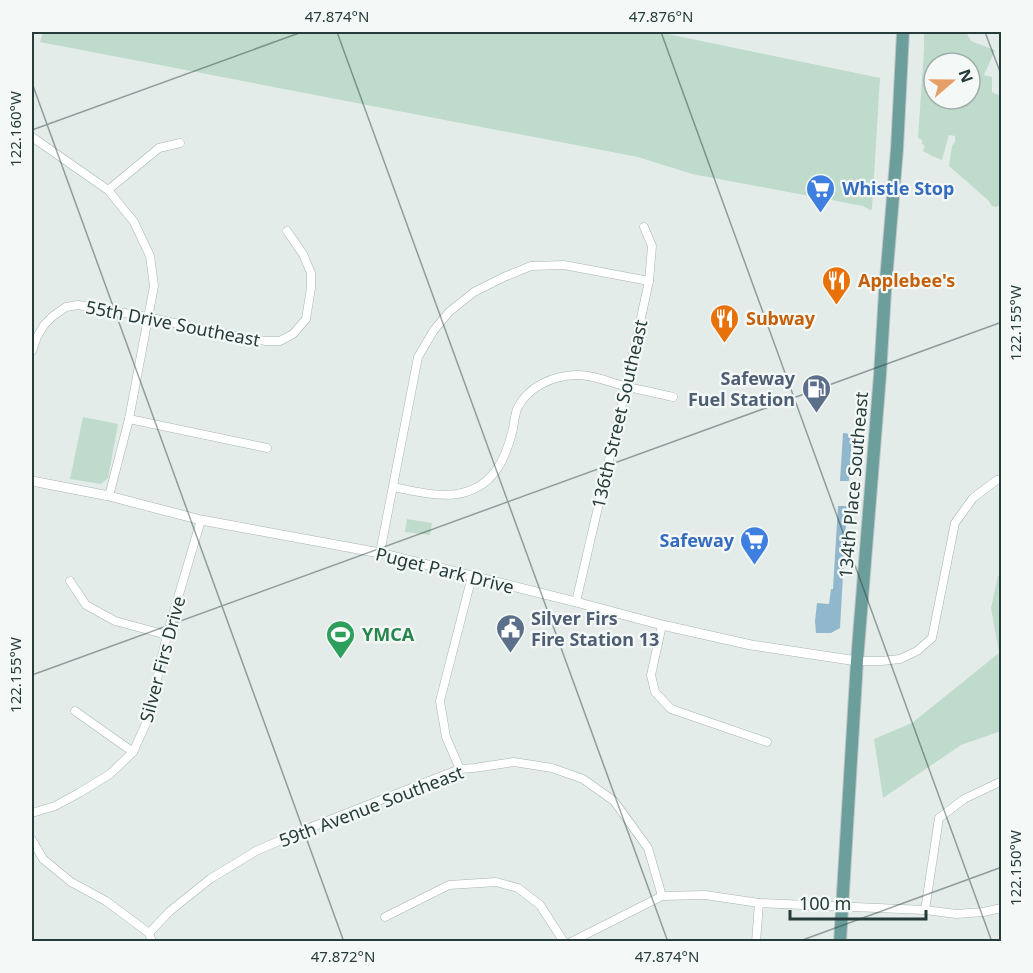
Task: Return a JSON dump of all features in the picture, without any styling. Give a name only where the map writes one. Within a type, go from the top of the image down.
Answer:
[{"type":"main road","name":"134th Place Southeast","points":[[840,942],[857,661],[897,149],[903,32]]},
{"type":"street","points":[[32,137],[108,190],[134,222],[150,256],[154,286],[129,419],[109,496]]},
{"type":"street","points":[[108,190],[159,148],[180,143]]},
{"type":"street","name":"136th Street Southeast","points":[[576,602],[649,281],[652,246],[644,227]]},
{"type":"street","name":"55th Drive Southeast","points":[[32,351],[44,325],[53,316],[66,307],[78,305],[239,337],[280,341],[293,334],[306,319],[311,288],[311,273],[303,254],[287,231]]},
{"type":"street","points":[[380,554],[418,357],[434,330],[449,312],[474,292],[531,266],[564,265],[649,281]]},
{"type":"street","points":[[393,488],[458,494],[476,488],[488,480],[499,468],[508,449],[517,408],[544,382],[560,376],[578,374],[674,397]]},
{"type":"street","points":[[129,419],[267,448]]},
{"type":"street","points":[[857,661],[900,660],[917,651],[932,638],[955,523],[973,498],[997,480],[1002,479]]},
{"type":"street","name":"Puget Park Drive","points":[[32,481],[109,496],[201,520],[380,554],[576,602],[662,626],[751,645],[857,661]]},
{"type":"street","name":"Silver Firs Drive","points":[[32,813],[55,806],[79,793],[110,774],[133,752],[148,719],[167,635],[201,520]]},
{"type":"street","points":[[460,769],[446,737],[440,701],[472,576]]},
{"type":"street","points":[[70,581],[86,605],[115,621],[167,635]]},
{"type":"street","points":[[662,626],[651,675],[655,692],[671,709],[767,742]]},
{"type":"street","points":[[75,711],[133,752]]},
{"type":"street","name":"59th Avenue Southeast","points":[[149,933],[170,911],[210,879],[256,851],[460,769],[514,762],[552,768],[583,779],[614,801],[648,848],[662,896]]},
{"type":"street","points":[[925,910],[939,818],[964,799],[1002,781]]},
{"type":"street","points":[[32,840],[43,859],[71,882],[106,901],[149,933],[152,942]]},
{"type":"street","points":[[385,917],[449,885],[496,882],[518,888],[540,905],[564,942]]},
{"type":"street","points":[[571,942],[662,896],[705,895],[759,903],[925,910],[956,914],[1002,908]]},
{"type":"street","points":[[756,942],[759,903]]},
{"type":"green space","points":[[43,32],[658,32],[880,78],[872,209],[692,174],[638,157],[40,42]]},
{"type":"green space","points":[[924,32],[966,32],[971,41],[995,50],[984,75],[992,77],[992,92],[1001,96],[1002,205],[992,206],[949,166],[955,136],[949,135],[942,160],[923,151],[925,146],[918,138],[922,79],[922,111],[982,111],[982,51],[924,51]]},
{"type":"green space","points":[[83,417],[118,424],[108,478],[101,484],[70,479]]},
{"type":"green space","points":[[407,519],[432,523],[430,535],[405,532]]},
{"type":"green space","points":[[1001,573],[1001,731],[961,745],[883,798],[874,739],[912,723],[999,653],[991,608],[998,576]]},
{"type":"water","points":[[843,433],[852,434],[849,481],[840,481]]},
{"type":"water","points":[[838,506],[847,506],[840,628],[831,633],[816,633],[817,603],[829,604],[831,589],[833,589]]},
{"type":"place","name":"Whistle Stop","points":[[821,214]]},
{"type":"place","name":"Applebee's","points":[[837,306]]},
{"type":"place","name":"Subway","points":[[725,344]]},
{"type":"place","name":"Safeway Fuel Station","points":[[816,414]]},
{"type":"place","name":"Safeway","points":[[755,566]]},
{"type":"place","name":"Silver Firs Fire Station 13","points":[[510,654]]},
{"type":"place","name":"YMCA","points":[[341,660]]}]
